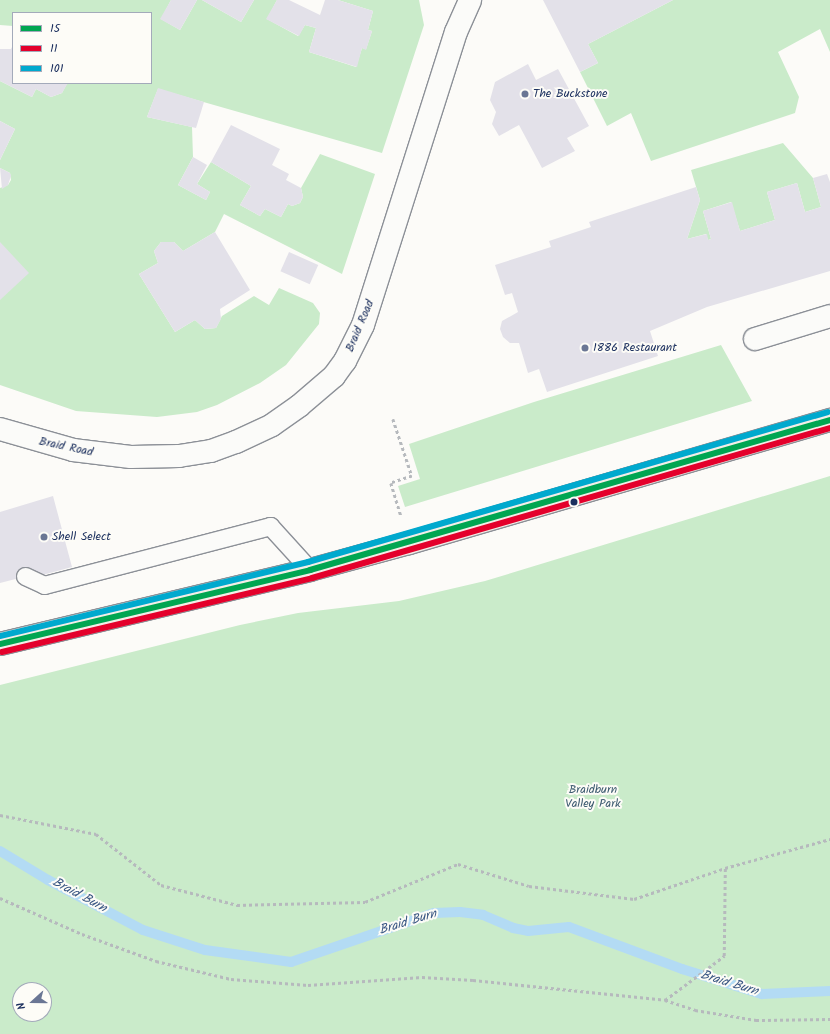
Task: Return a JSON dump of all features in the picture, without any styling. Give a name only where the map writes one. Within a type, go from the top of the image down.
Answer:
[{"type":"main road","points":[[0,644],[310,570],[830,420]]},
{"type":"street","name":"Braid Road","points":[[0,430],[73,450],[131,457],[179,456],[211,451],[236,442],[272,424],[300,406],[334,376],[345,361],[363,325],[460,18],[470,0]]},
{"type":"street","points":[[755,340],[830,316]]},
{"type":"lane","points":[[25,576],[44,585],[270,526],[310,570]]},
{"type":"path","points":[[393,419],[412,476],[390,482],[399,508]]},
{"type":"path","points":[[0,815],[96,834],[161,884],[237,905],[365,902],[458,864],[529,886],[634,899],[725,868],[830,839]]},
{"type":"path","points":[[665,1000],[724,956],[725,868]]},
{"type":"path","points":[[0,898],[82,934],[156,961],[231,980],[293,985],[422,977],[473,980],[665,1000],[695,1010],[756,1020],[830,1019]]},
{"type":"green space","points":[[0,0],[171,0],[161,19],[180,30],[197,0],[202,0],[241,22],[254,0],[277,0],[267,19],[298,36],[305,25],[316,28],[309,52],[356,67],[362,48],[366,49],[372,31],[368,30],[373,11],[338,0],[419,0],[424,25],[382,153],[158,89],[147,117],[192,127],[193,157],[178,185],[206,200],[210,192],[197,184],[211,162],[251,186],[240,205],[260,216],[265,209],[281,217],[288,204],[292,206],[300,203],[303,197],[301,188],[320,154],[375,174],[342,274],[224,214],[215,232],[183,251],[174,242],[161,242],[154,251],[158,263],[139,274],[175,332],[195,320],[205,329],[216,328],[222,316],[254,296],[269,305],[279,288],[313,303],[320,313],[319,324],[286,365],[260,383],[217,405],[197,412],[157,417],[76,411],[0,385],[0,188],[8,185],[11,180],[10,173],[0,168],[0,160],[15,129],[0,121],[0,81],[32,97],[36,89],[51,97],[62,93],[66,84],[152,84],[152,12],[12,12],[12,26],[0,25]]},
{"type":"green space","points":[[673,0],[830,0],[830,52],[820,29],[778,52],[799,97],[795,113],[651,161],[631,113],[607,126],[580,72],[598,63],[588,44]]},
{"type":"green space","points":[[783,143],[813,178],[821,207],[805,212],[797,183],[767,192],[775,220],[740,231],[731,202],[703,211],[711,239],[708,240],[706,234],[687,239],[700,200],[691,170]]},
{"type":"green space","points":[[721,345],[752,401],[405,507],[398,486],[420,479],[409,444],[534,402]]},
{"type":"green space","name":"Braidburn Valley Park","points":[[830,476],[830,1034],[0,1034],[0,685],[240,625],[298,613],[399,601],[485,581]]},
{"type":"building","points":[[171,0],[197,0],[180,30],[160,19]]},
{"type":"building","points":[[202,0],[254,0],[241,22]]},
{"type":"building","points":[[277,0],[289,0],[320,15],[325,0],[338,0],[373,11],[368,30],[372,31],[366,50],[362,48],[357,67],[309,52],[316,28],[305,25],[299,36],[266,19]]},
{"type":"building","points":[[543,0],[673,0],[588,44],[598,63],[580,72]]},
{"type":"building","points":[[12,47],[12,84],[67,84],[62,93],[51,97],[36,89],[32,97],[0,81],[0,49],[11,49]]},
{"type":"building","points":[[528,64],[536,80],[558,69],[589,126],[567,138],[575,151],[542,168],[519,125],[499,136],[492,124],[496,112],[490,100],[495,82]]},
{"type":"building","points":[[158,88],[204,102],[196,128],[147,117]]},
{"type":"building","points":[[0,121],[15,129],[0,160]]},
{"type":"building","points":[[231,125],[280,149],[272,165],[289,174],[286,180],[301,188],[303,197],[300,203],[292,206],[288,204],[281,217],[265,209],[260,216],[240,205],[251,186],[211,162]]},
{"type":"building","points":[[193,157],[207,165],[197,184],[210,192],[206,200],[178,185]]},
{"type":"building","points":[[0,168],[10,173],[11,176],[8,185],[2,189]]},
{"type":"building","points":[[827,174],[830,182],[830,271],[707,307],[650,331],[658,356],[547,392],[539,369],[528,373],[519,343],[510,343],[503,337],[500,329],[502,321],[518,312],[512,293],[505,295],[495,265],[551,247],[549,241],[591,227],[589,222],[696,187],[700,200],[687,239],[707,234],[708,240],[711,239],[703,211],[732,202],[740,231],[775,220],[767,192],[797,183],[805,212],[821,207],[813,178]]},
{"type":"building","points":[[215,232],[250,290],[220,309],[221,319],[216,328],[205,329],[195,320],[175,332],[139,274],[158,263],[154,251],[161,242],[174,242],[183,251]]},
{"type":"building","points":[[0,242],[29,273],[0,300]]},
{"type":"building","points":[[289,252],[318,265],[310,284],[280,271]]},
{"type":"building","name":"Shell Select","points":[[53,496],[72,567],[35,577],[35,574],[0,583],[0,512]]},
{"type":"waterway","name":"Braid Burn","points":[[0,851],[48,880],[143,930],[205,950],[291,962],[434,913],[460,912],[483,915],[513,928],[528,931],[569,927],[682,969],[762,994],[830,991]]},
{"type":"transit line","name":"101","points":[[0,636],[308,562],[828,412]]},
{"type":"transit line","name":"15","points":[[0,644],[310,570],[830,420]]},
{"type":"transit line","name":"11","points":[[2,652],[312,578],[830,428]]},
{"type":"place","name":"The Buckstone","points":[[525,94]]},
{"type":"place","name":"1886 Restaurant","points":[[585,348]]},
{"type":"place","name":"Shell Select","points":[[44,537]]}]
